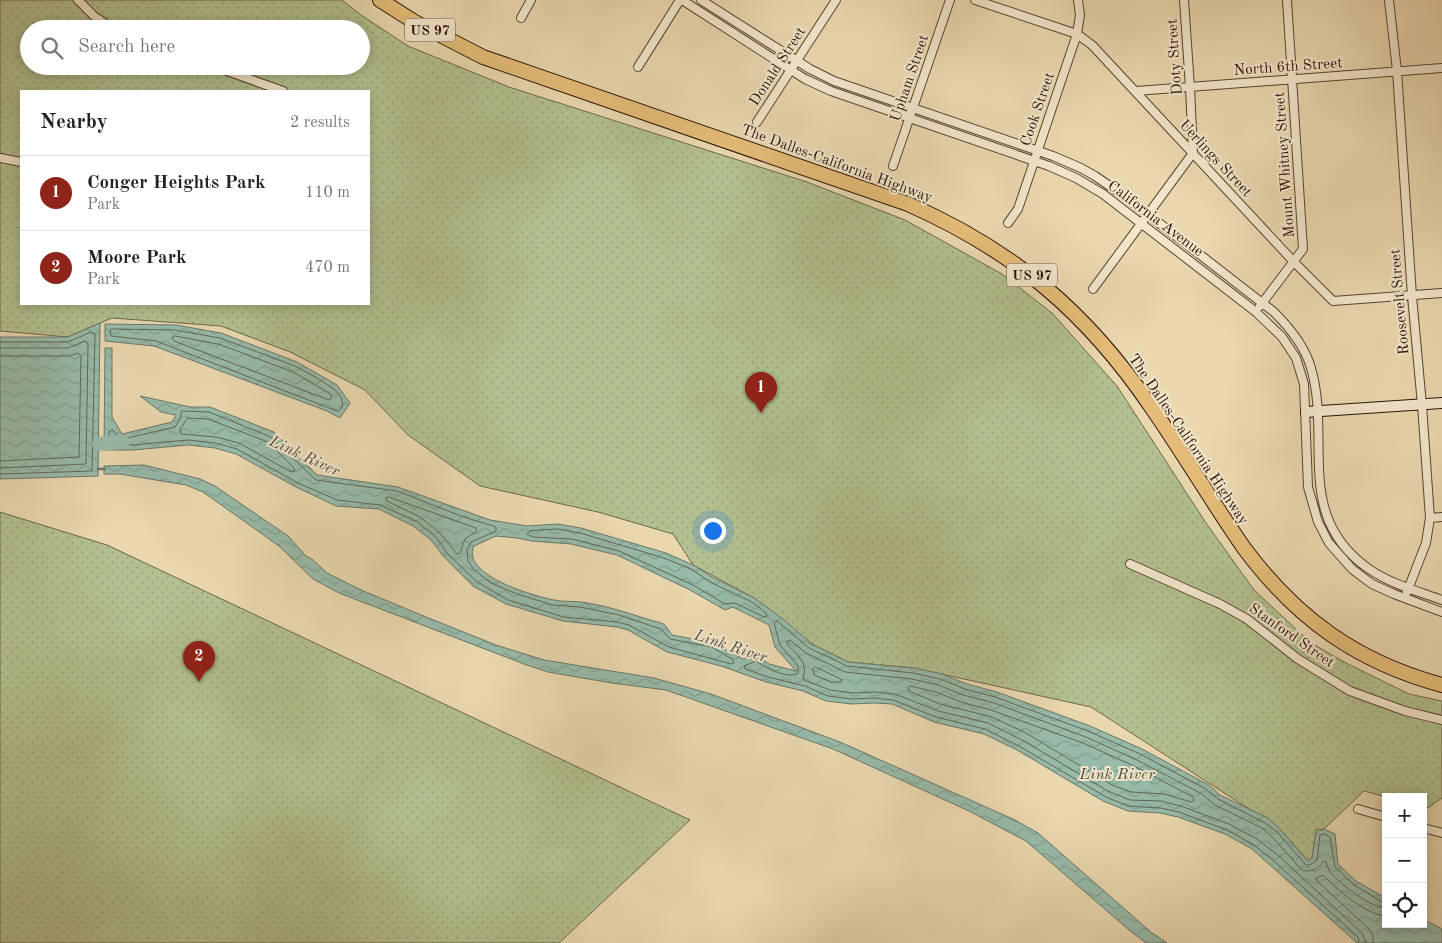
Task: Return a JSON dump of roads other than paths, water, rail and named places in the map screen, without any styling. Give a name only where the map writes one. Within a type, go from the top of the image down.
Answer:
[{"type":"highway","name":"The Dalles-California Highway","points":[[380,0],[413,21],[483,57],[908,204],[956,227],[1004,255],[1066,304],[1113,356],[1152,407],[1244,548],[1284,595],[1313,621],[1347,646],[1384,666],[1442,685]]},
{"type":"street","points":[[78,0],[100,20]]},
{"type":"street","points":[[521,18],[531,0]]},
{"type":"street","points":[[638,67],[681,0]]},
{"type":"street","name":"California Avenue","points":[[681,0],[791,70],[830,91],[1062,171],[1089,185],[1256,312],[1282,336],[1296,358],[1304,384],[1308,487],[1323,533],[1335,552],[1361,577],[1383,590],[1442,612]]},
{"type":"street","name":"California Avenue","points":[[701,0],[796,61],[834,81],[1066,161],[1095,176],[1274,312],[1291,330],[1305,353],[1315,382],[1319,485],[1324,506],[1333,528],[1344,545],[1368,568],[1388,580],[1442,600]]},
{"type":"street","name":"Donald Street","points":[[757,122],[836,0]]},
{"type":"street","name":"Upham Street","points":[[893,166],[950,0]]},
{"type":"street","points":[[975,0],[1077,34]]},
{"type":"street","name":"Cook Street","points":[[1008,222],[1018,209],[1077,34],[1080,15],[1078,0]]},
{"type":"street","name":"Doty Street","points":[[1184,0],[1193,153]]},
{"type":"street","name":"Mount Whitney Street","points":[[1256,312],[1304,249],[1287,0]]},
{"type":"street","name":"Roosevelt Street","points":[[1389,0],[1397,71],[1412,296],[1430,518],[1426,543],[1405,598]]},
{"type":"street","name":"Uerlings Street","points":[[1077,34],[1092,45],[1294,262],[1334,301],[1412,296]]},
{"type":"street","name":"North 6th Street","points":[[1136,91],[1442,68]]},
{"type":"street","points":[[238,75],[280,90]]},
{"type":"street","points":[[1093,289],[1193,153]]},
{"type":"street","points":[[0,158],[20,162]]},
{"type":"street","points":[[1412,296],[1442,293]]},
{"type":"street","points":[[1306,412],[1442,403]]},
{"type":"street","points":[[1430,518],[1442,517]]},
{"type":"street","name":"Stanford Street","points":[[1130,564],[1220,604],[1247,619],[1298,659],[1350,691],[1405,711],[1442,720]]},
{"type":"street","points":[[1358,809],[1382,816]]},
{"type":"street","points":[[1427,829],[1442,834]]},
{"type":"water","points":[[100,323],[98,476],[0,479],[0,337],[68,337]]},
{"type":"water","points":[[105,324],[176,325],[221,333],[297,362],[337,385],[350,403],[340,418],[327,411],[154,346],[105,341]]},
{"type":"water","name":"Link River","points":[[105,348],[112,348],[112,417],[122,434],[172,422],[176,415],[161,412],[140,396],[190,407],[210,407],[274,432],[317,475],[398,487],[490,520],[527,526],[558,524],[581,528],[666,553],[693,565],[712,577],[754,598],[783,619],[812,644],[848,662],[914,668],[942,674],[1090,726],[1142,749],[1209,785],[1220,795],[1268,818],[1308,861],[1312,858],[1316,830],[1324,829],[1335,834],[1338,864],[1356,881],[1382,896],[1382,928],[1427,928],[1427,921],[1442,929],[1442,943],[1357,943],[1252,849],[1225,834],[1178,817],[1160,813],[1128,811],[1103,801],[1017,750],[984,734],[934,722],[892,704],[852,704],[826,701],[803,691],[766,682],[721,666],[667,652],[628,630],[563,621],[506,604],[473,586],[444,557],[432,541],[413,526],[379,509],[336,506],[296,487],[236,454],[215,448],[188,445],[133,450],[104,450]],"holes":[[[496,536],[571,544],[617,555],[690,590],[725,610],[733,607],[769,625],[775,647],[796,671],[769,664],[757,656],[743,659],[714,643],[672,635],[663,624],[622,611],[589,603],[557,601],[516,589],[488,575],[478,566],[473,556],[474,546]]]},
{"type":"water","points":[[144,465],[200,479],[215,486],[288,536],[306,556],[327,573],[361,590],[431,619],[496,645],[544,660],[654,678],[711,694],[840,742],[1015,820],[1038,833],[1152,933],[1167,943],[1146,943],[1026,841],[969,811],[833,749],[666,690],[548,672],[524,664],[339,593],[313,579],[279,546],[203,492],[186,485],[120,474],[104,474],[104,466]]},
{"type":"waterway","name":"Link River","points":[[99,444],[123,442]]},
{"type":"waterway","points":[[98,469],[105,469]]},
{"type":"place","name":"Conger Heights Park","points":[[761,413]]},
{"type":"place","name":"Moore Park","points":[[199,682]]}]
